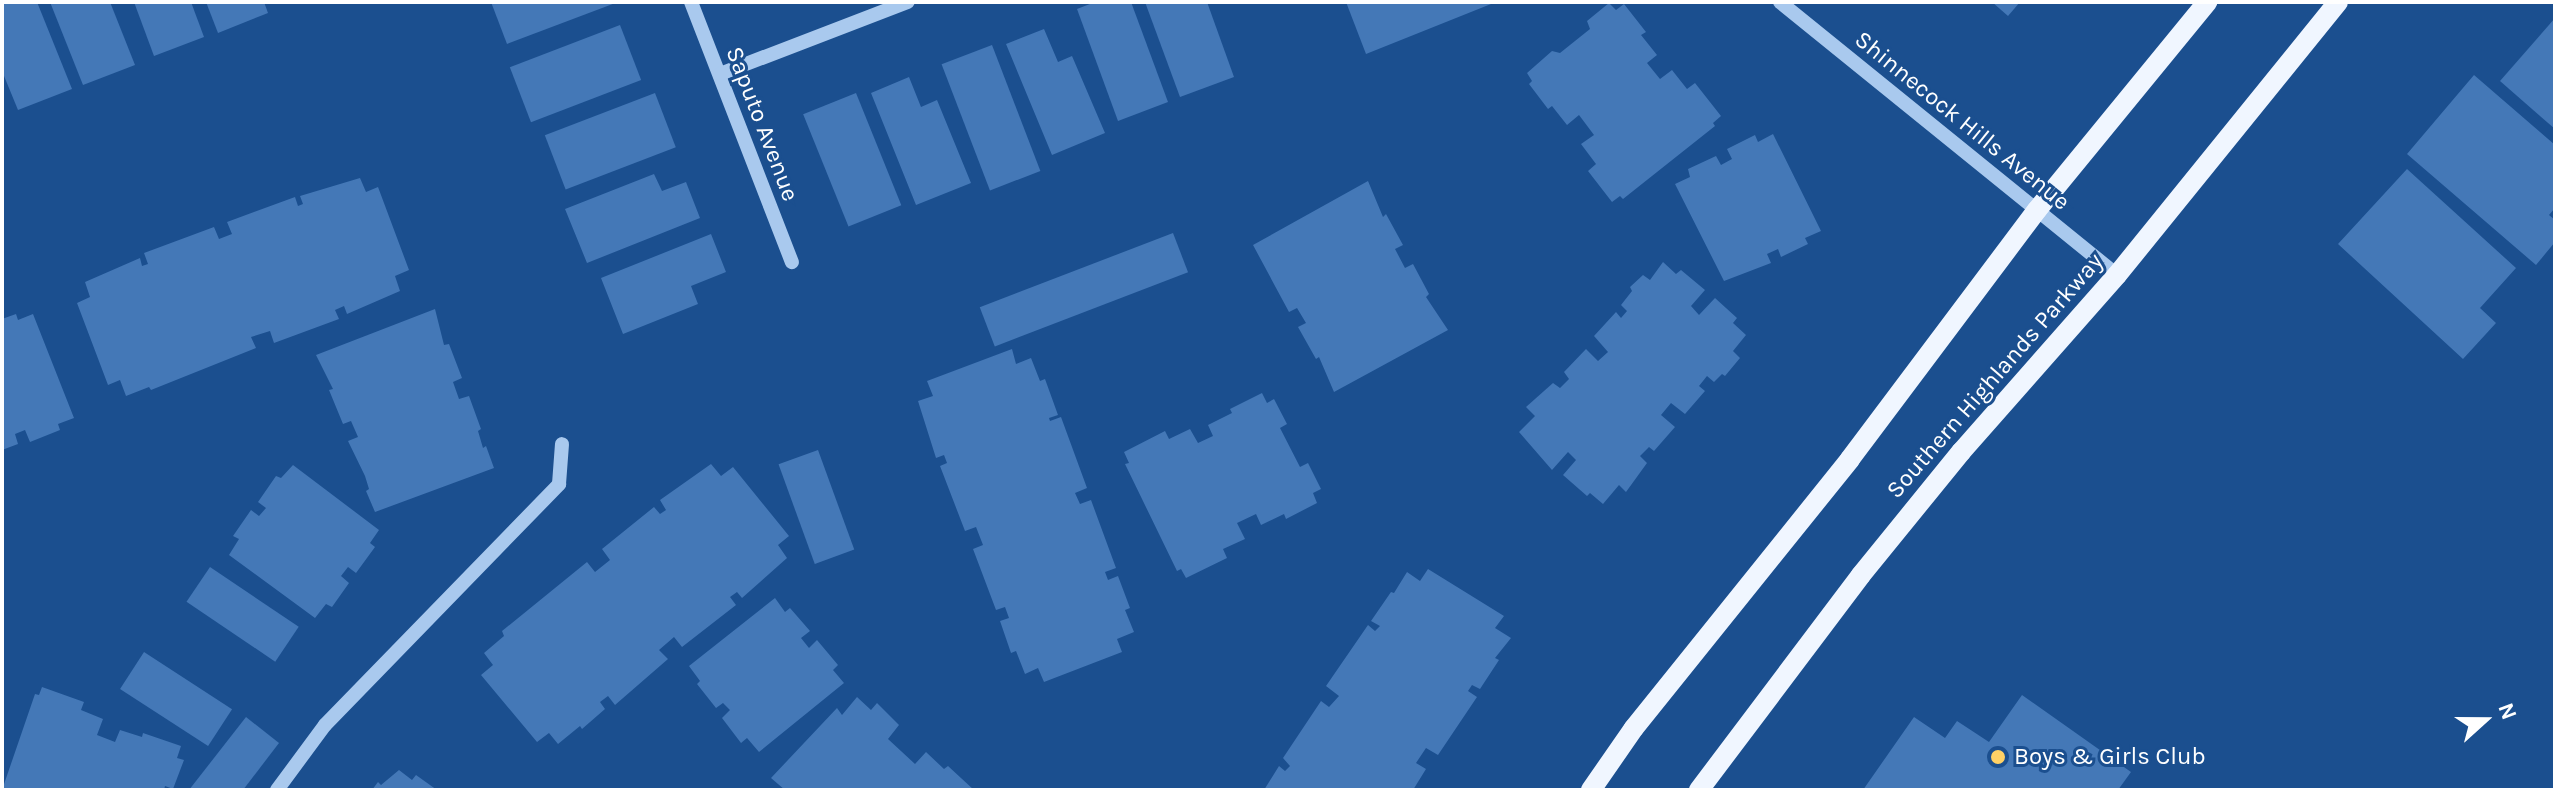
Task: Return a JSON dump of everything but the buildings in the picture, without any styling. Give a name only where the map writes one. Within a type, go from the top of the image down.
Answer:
[{"type":"main road","points":[[1591,790],[1634,728],[1850,459],[2037,210],[2207,2]]},
{"type":"main road","name":"Southern Highlands Parkway","points":[[1699,790],[1861,575],[1961,452],[2117,275],[2338,2]]},
{"type":"street","name":"Saputo Avenue","points":[[691,2],[792,262]]},
{"type":"street","points":[[720,74],[908,2]]},
{"type":"street","name":"Shinnecock Hills Avenue","points":[[1780,2],[2117,275]]},
{"type":"street","points":[[277,790],[325,725],[559,484],[562,444]]},
{"type":"place","name":"Boys & Girls Club","points":[[1998,757]]}]
